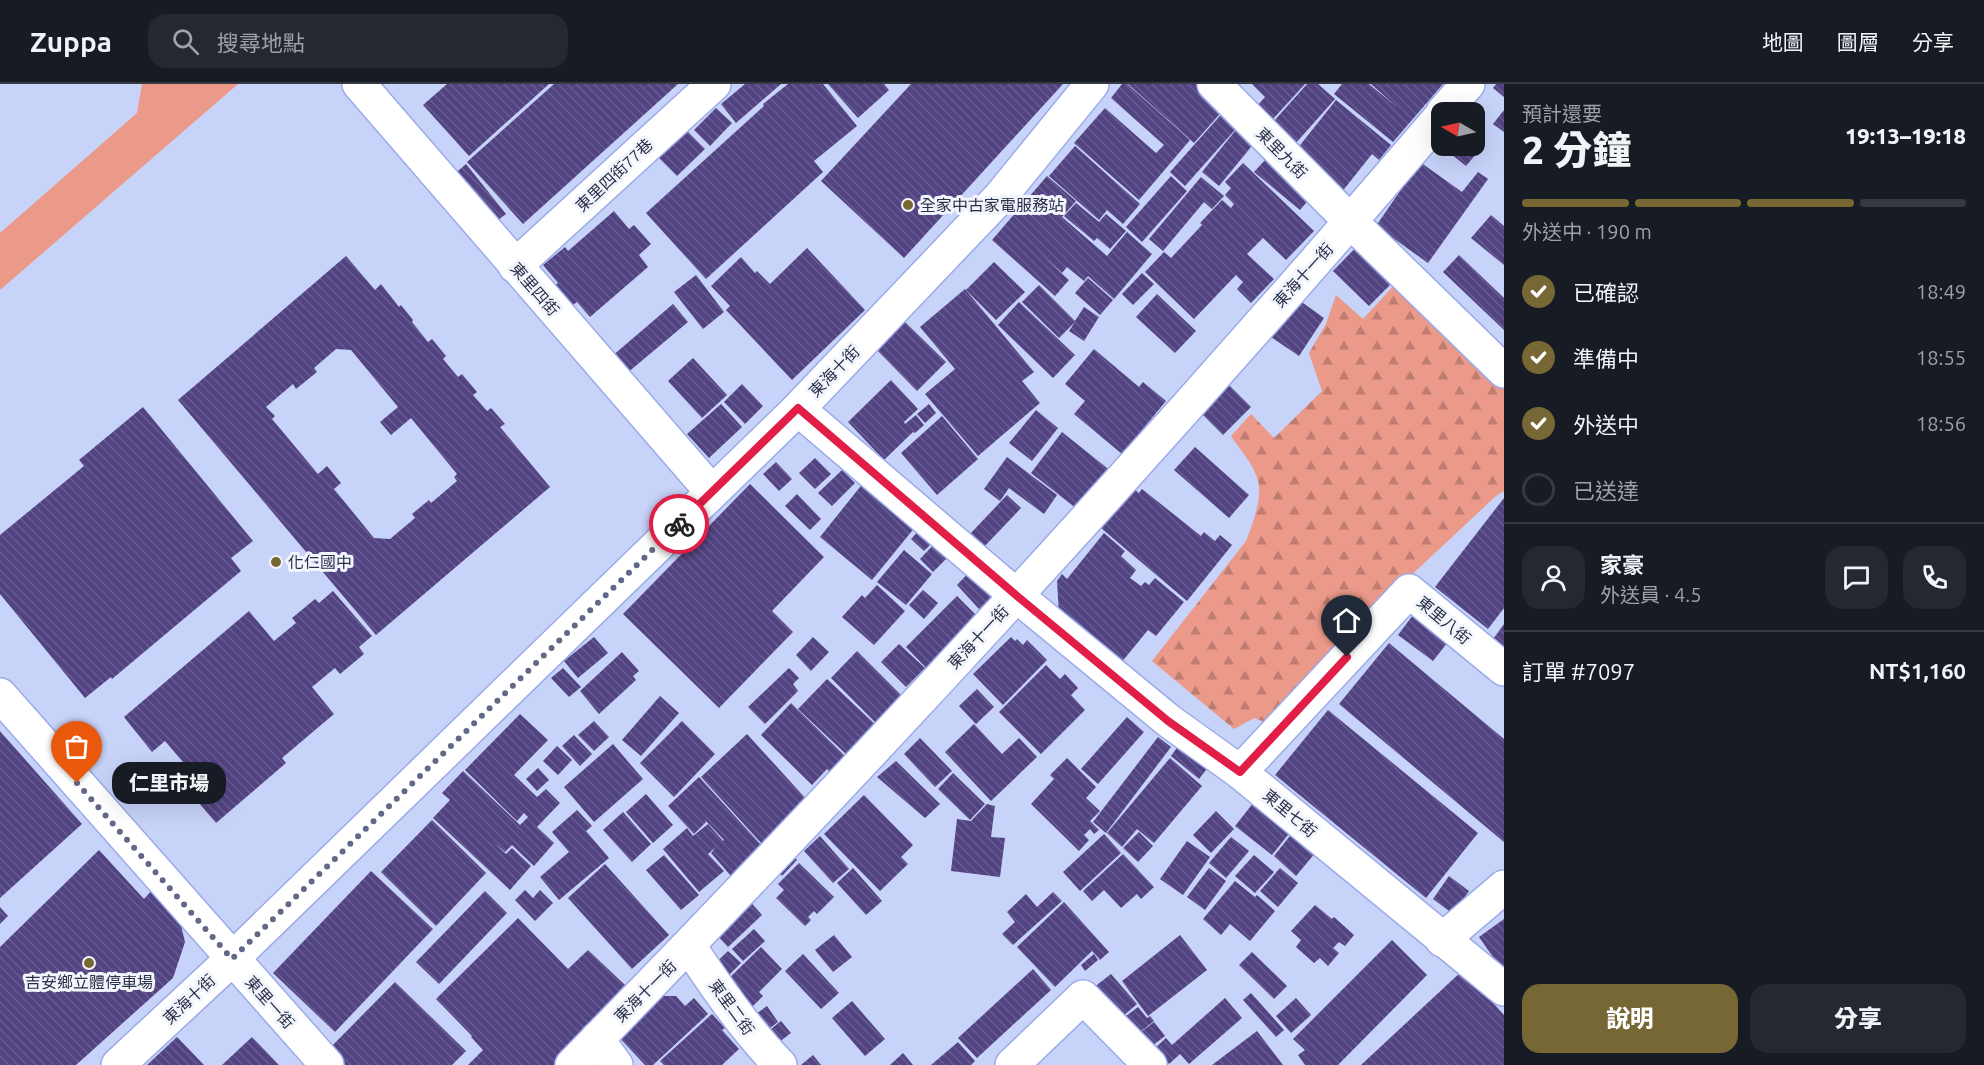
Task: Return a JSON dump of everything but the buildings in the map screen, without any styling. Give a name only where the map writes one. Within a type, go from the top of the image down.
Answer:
[{"type":"street","name":"東里四街","points":[[359,84],[712,492]]},
{"type":"street","name":"東里四街77巷","points":[[515,266],[714,84]]},
{"type":"street","name":"東海十街","points":[[118,1065],[232,959],[798,408],[1000,197],[1092,84]]},
{"type":"street","name":"東里九街","points":[[1214,84],[1504,371]]},
{"type":"street","name":"東海十一街","points":[[1452,102],[1468,84]]},
{"type":"street","name":"東海十一街","points":[[572,1065],[689,946],[1017,596],[1431,127]]},
{"type":"street","name":"東里七街","points":[[798,408],[1017,596],[1182,732],[1240,772],[1504,989]]},
{"type":"street","name":"東里八街","points":[[1240,772],[1409,591],[1504,669]]},
{"type":"street","name":"東里一街","points":[[0,695],[327,1065]]},
{"type":"street","points":[[1442,940],[1504,887]]},
{"type":"street","name":"東里二街","points":[[689,946],[757,1042],[780,1065]]},
{"type":"street","points":[[1012,1065],[1083,997],[1150,1065]]},
{"type":"street","points":[[597,1040],[616,1065]]},
{"type":"green space","points":[[142,84],[238,84],[0,290],[0,233],[137,113]]},
{"type":"green space","points":[[1398,281],[1504,382],[1504,491],[1389,596],[1273,725],[1254,718],[1234,729],[1152,661],[1246,541],[1251,528],[1258,503],[1258,481],[1250,463],[1231,436],[1251,414],[1274,438],[1322,391],[1309,353],[1326,324],[1336,295],[1363,319]]},
{"type":"way so far","points":[[77,783],[232,959],[679,524]]},
{"type":"place","name":"全家中古家電服務站","points":[[908,205]]},
{"type":"place","name":"化仁國中","points":[[276,562]]},
{"type":"place","name":"仁里市場","points":[[77,783]]},
{"type":"place","name":"吉安鄉立體停車場","points":[[89,963]]},
{"type":"route","points":[[679,524],[798,408],[1017,596],[1168,721],[1240,772],[1347,657]]}]
